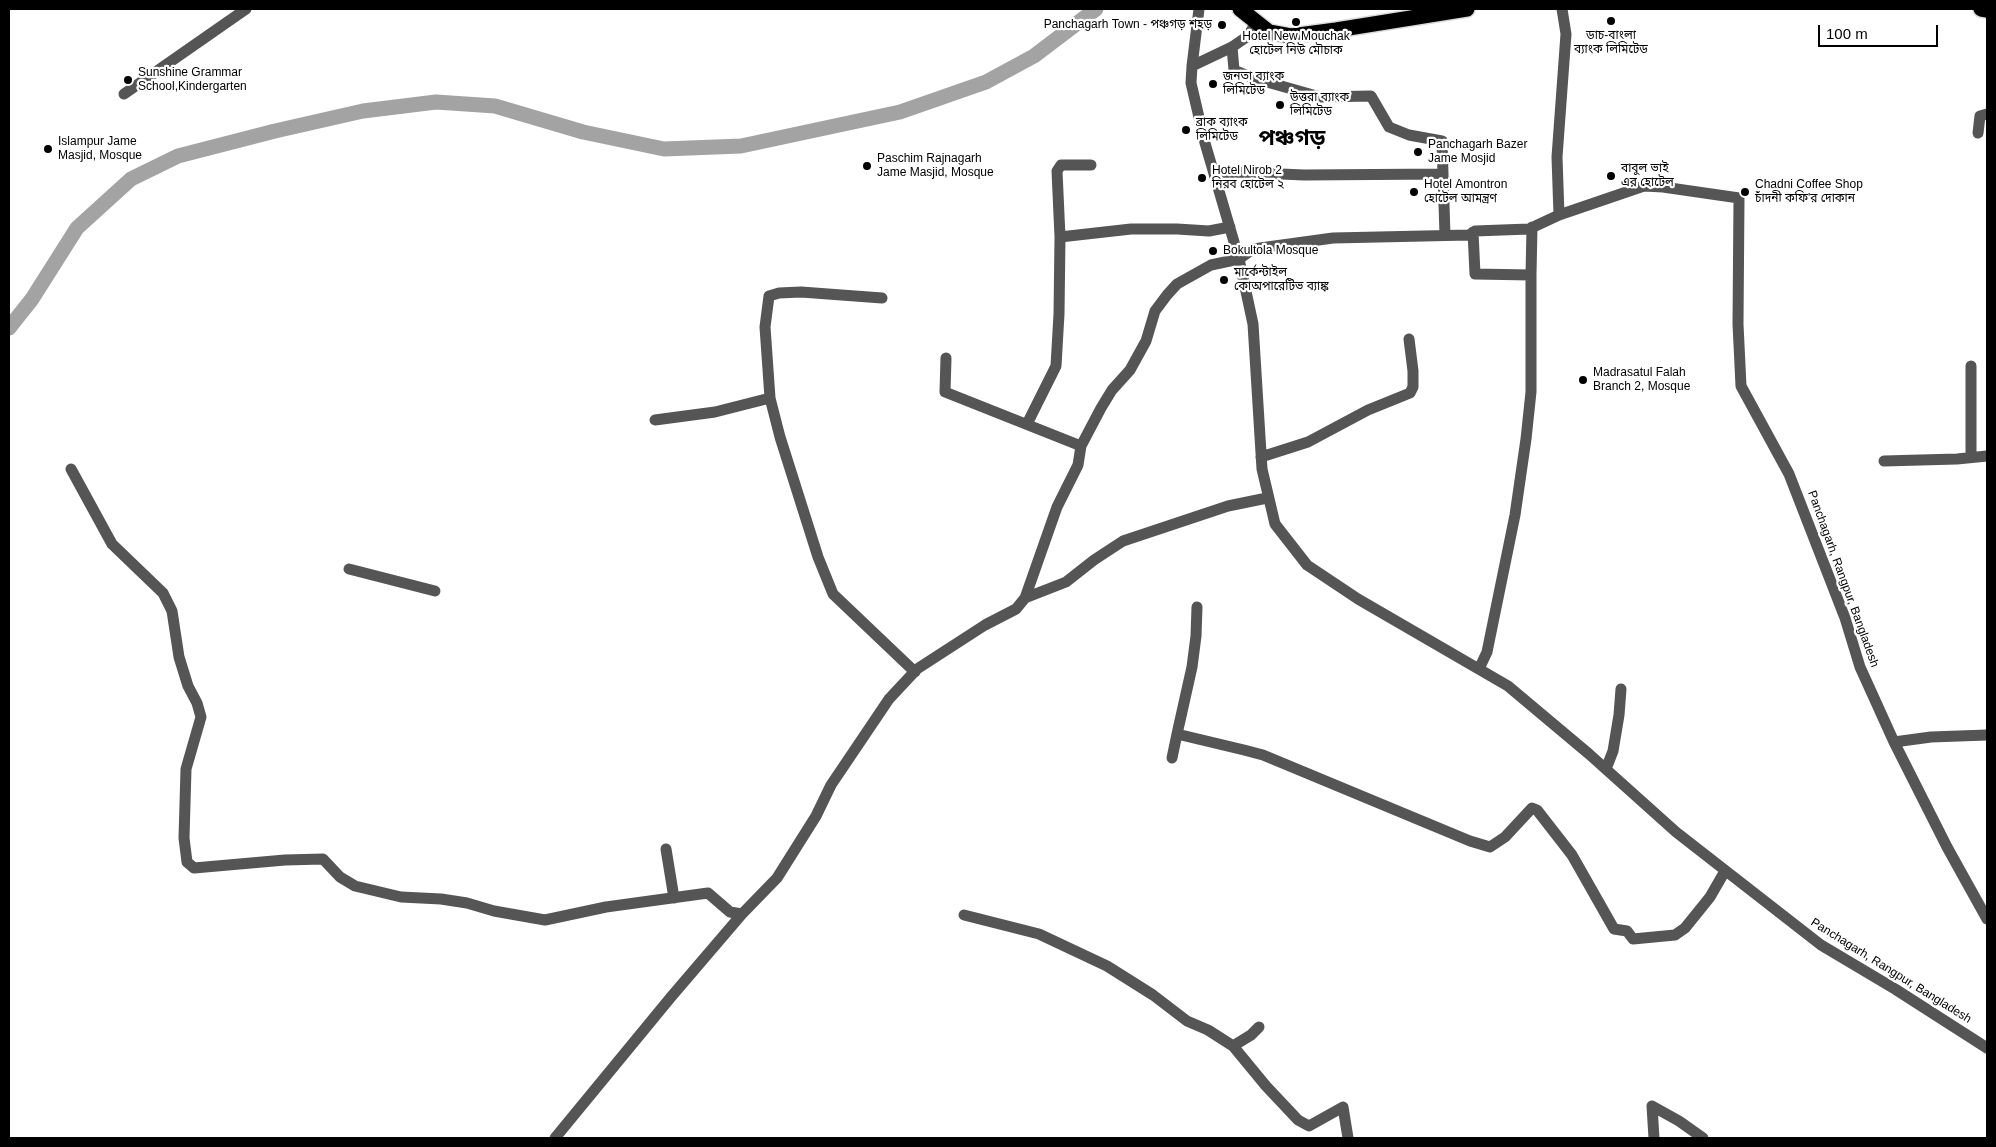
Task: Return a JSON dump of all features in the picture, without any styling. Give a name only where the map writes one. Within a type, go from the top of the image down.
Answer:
[{"type":"highway","points":[[1240,9],[1268,32],[1291,36],[1467,9]]},
{"type":"highway","points":[[1981,9],[1987,10]]},
{"type":"street","points":[[124,94],[246,9]]},
{"type":"street","points":[[1192,66],[1199,9]]},
{"type":"street","points":[[1559,214],[1558,157],[1566,34],[1562,9]]},
{"type":"street","points":[[1192,66],[1232,47],[1248,36],[1256,23]]},
{"type":"street","points":[[1232,47],[1234,70],[1253,78],[1320,96],[1371,96],[1389,127],[1409,135],[1442,141],[1445,236]]},
{"type":"street","name":"Panchagarh, Rangpur, Bangladesh","points":[[1192,66],[1191,83],[1239,259],[1253,324],[1261,457],[1267,498],[1274,524],[1307,565],[1358,599],[1508,686],[1606,769],[1676,832],[1821,945],[1895,989],[1987,1048]]},
{"type":"street","points":[[1978,133],[1980,116],[1987,114]]},
{"type":"street","points":[[1027,424],[1056,366],[1060,237],[1057,171],[1062,165],[1091,164]]},
{"type":"street","points":[[1215,175],[1236,172],[1304,175],[1443,174]]},
{"type":"street","name":"Panchagarh, Rangpur, Bangladesh","points":[[1025,598],[1057,507],[1078,465],[1081,446],[1112,390],[1130,370],[1146,341],[1155,311],[1166,295],[1177,284],[1211,265],[1239,259],[1254,249],[1333,238],[1469,235],[1475,231],[1532,227],[1559,214],[1644,186],[1739,198],[1738,324],[1740,386],[1789,474],[1845,618],[1860,667],[1894,742]]},
{"type":"street","points":[[1060,237],[1131,229],[1209,231],[1230,227]]},
{"type":"street","points":[[1479,669],[1487,652],[1515,515],[1526,439],[1531,392],[1532,227]]},
{"type":"street","points":[[1472,232],[1475,274],[1531,275]]},
{"type":"street","points":[[882,298],[801,292],[779,293],[769,296],[765,327],[770,398],[780,437],[818,558],[833,594],[865,622],[915,672]]},
{"type":"street","points":[[1261,457],[1308,442],[1368,410],[1410,393],[1413,386],[1413,371],[1409,339]]},
{"type":"street","points":[[946,358],[945,392],[1081,446]]},
{"type":"street","points":[[1971,366],[1971,457]]},
{"type":"street","points":[[654,420],[692,416],[743,406],[770,398]]},
{"type":"street","points":[[1884,461],[1987,456]]},
{"type":"street","points":[[70,469],[112,544],[163,593],[172,611],[179,657],[188,686],[197,703],[201,717],[186,769],[184,838],[187,862],[194,868],[285,860],[323,859],[340,876],[354,886],[401,897],[442,899],[467,903],[494,911],[545,920],[606,907],[708,893],[730,912],[742,914]]},
{"type":"street","points":[[555,1138],[671,997],[742,914],[777,878],[816,816],[831,785],[858,744],[889,699],[915,672],[985,625],[1016,609],[1025,598],[1066,582],[1094,560],[1123,542],[1220,509],[1267,498]]},
{"type":"street","points":[[349,569],[435,591]]},
{"type":"street","points":[[1172,758],[1192,667],[1197,607]]},
{"type":"street","points":[[1606,769],[1613,751],[1621,689]]},
{"type":"street","points":[[1177,734],[1263,755],[1470,841],[1490,847],[1505,837],[1532,808],[1537,810],[1572,854],[1614,929],[1627,931],[1633,939],[1675,935],[1685,928],[1710,897],[1725,871]]},
{"type":"street","points":[[1987,735],[1931,737],[1894,742],[1952,856],[1987,919]]},
{"type":"street","points":[[666,849],[674,898]]},
{"type":"street","points":[[964,915],[1039,934],[1107,966],[1153,995],[1187,1021],[1208,1030],[1233,1046],[1266,1086],[1298,1120],[1309,1126],[1343,1107],[1348,1138]]},
{"type":"street","points":[[1233,1046],[1251,1035],[1259,1027]]},
{"type":"street","points":[[1654,1138],[1652,1106],[1680,1121],[1703,1138]]},
{"type":"waterway","points":[[9,328],[32,299],[77,228],[131,179],[178,156],[363,111],[436,102],[495,106],[583,132],[664,149],[741,146],[900,112],[986,82],[1034,56],[1096,9]]},
{"type":"place","name":"ডাচ-বাংলা ব্যাংক লিমিটেড","points":[[1611,21]]},
{"type":"place","name":"Hotel New Mouchak হোটেল নিউ মৌচাক","points":[[1296,22]]},
{"type":"place","name":"Panchagarh Town - পঞ্চগড় শহড়","points":[[1222,25]]},
{"type":"place","name":"Sunshine Grammar School,Kindergarten","points":[[128,80]]},
{"type":"place","name":"জনতা ব্যাংক লিমিটেড","points":[[1213,84]]},
{"type":"place","name":"উত্তরা ব্যাংক লিমিটেড","points":[[1280,105]]},
{"type":"place","name":"ব্রাক ব্যাংক লিমিটেড","points":[[1186,130]]},
{"type":"place","name":"Islampur Jame Masjid, Mosque","points":[[48,149]]},
{"type":"place","name":"Panchagarh Bazer Jame Mosjid","points":[[1418,152]]},
{"type":"place","name":"Paschim Rajnagarh Jame Masjid, Mosque","points":[[867,166]]},
{"type":"place","name":"বাবুল ভাই এর হোটেল","points":[[1611,176]]},
{"type":"place","name":"Hotel Nirob 2 নিরব হোটেল ২","points":[[1202,178]]},
{"type":"place","name":"Hotel Amontron হোটেল আমন্ত্রণ","points":[[1414,192]]},
{"type":"place","name":"Chadni Coffee Shop চাঁদনী কফি'র দোকান","points":[[1745,192]]},
{"type":"place","name":"Bokultola Mosque","points":[[1213,251]]},
{"type":"place","name":"মার্কেন্টাইল কোঅপারেটিভ ব্যাঙ্ক","points":[[1224,280]]},
{"type":"place","name":"Madrasatul Falah Branch 2, Mosque","points":[[1583,380]]},
{"type":"district","name":"পঞ্চগড়","points":[[1292,139]]}]
